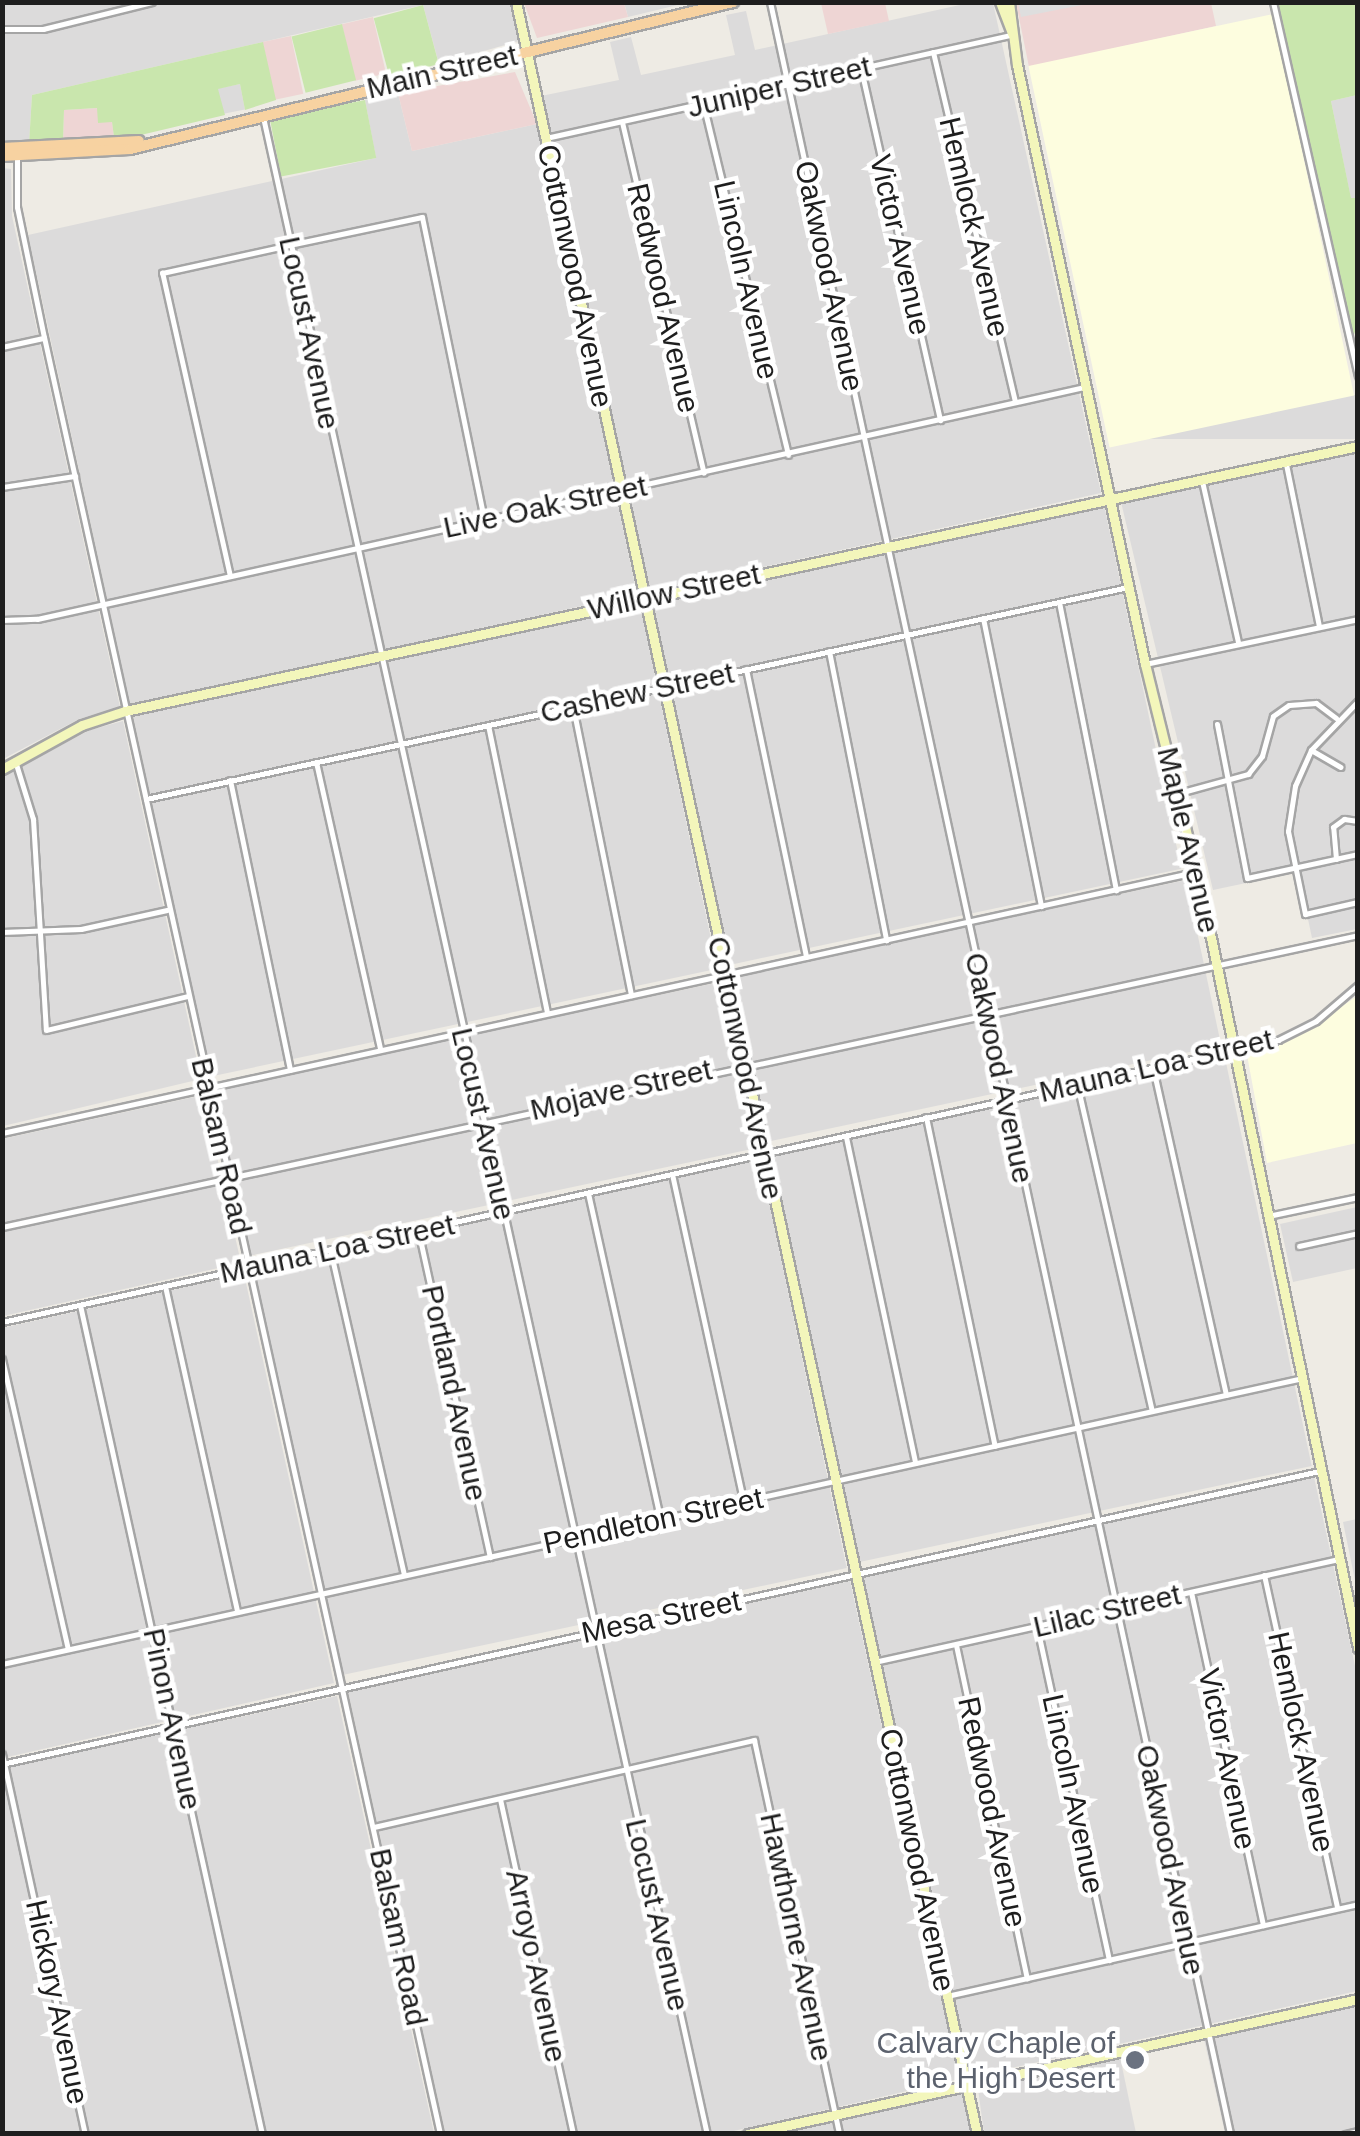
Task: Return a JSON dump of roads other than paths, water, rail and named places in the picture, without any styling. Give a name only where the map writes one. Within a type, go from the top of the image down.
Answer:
[{"type":"main road","name":"Main Street","points":[[2,156],[110,153],[734,2]]},
{"type":"main road","name":"Main Street","points":[[2,148],[67,149],[150,141]]},
{"type":"main road","points":[[16,157],[67,149]]},
{"type":"street","points":[[2,29],[42,28],[152,2]]},
{"type":"street","name":"Cottonwood Avenue","points":[[516,2],[977,2134]]},
{"type":"street","name":"Oakwood Avenue","points":[[770,2],[1004,1101],[1230,2134]]},
{"type":"street","name":"Maple Avenue","points":[[1000,2],[1012,34]]},
{"type":"street","name":"Maple Avenue","points":[[1009,2],[1012,34],[1085,387],[1145,664],[1179,793],[1216,961],[1358,1648]]},
{"type":"street","points":[[1273,2],[1357,369]]},
{"type":"street","name":"Juniper Street","points":[[546,138],[1012,34]]},
{"type":"street","name":"Hemlock Avenue","points":[[933,52],[1015,402]]},
{"type":"street","name":"Victor Avenue","points":[[861,69],[940,420]]},
{"type":"street","name":"Lincoln Avenue","points":[[703,104],[788,456]]},
{"type":"street","name":"Locust Avenue","points":[[262,114],[707,2134]]},
{"type":"street","name":"Redwood Avenue","points":[[622,122],[704,474]]},
{"type":"street","name":"Balsam Road","points":[[16,157],[17,206],[44,338],[440,2134]]},
{"type":"street","points":[[230,576],[162,273],[422,217],[484,520]]},
{"type":"street","points":[[2,347],[44,338]]},
{"type":"street","name":"Live Oak Street","points":[[2,620],[104,604],[788,456],[1085,387]]},
{"type":"street","name":"Willow Street","points":[[2,769],[82,724],[125,711],[1358,446]]},
{"type":"street","points":[[1286,461],[1319,626]]},
{"type":"street","points":[[2,488],[75,476]]},
{"type":"street","points":[[1202,478],[1238,642]]},
{"type":"street","name":"Cashew Street","points":[[146,798],[1128,587]]},
{"type":"street","points":[[1059,602],[1116,890]]},
{"type":"street","points":[[984,618],[1041,906]]},
{"type":"street","points":[[1145,664],[1358,619]]},
{"type":"street","points":[[829,651],[886,940]]},
{"type":"street","points":[[746,669],[806,957]]},
{"type":"street","points":[[1358,701],[1336,718],[1311,750],[1296,786],[1288,831],[1305,914],[1358,902]]},
{"type":"street","points":[[1179,793],[1227,783],[1258,764],[1266,730],[1280,709],[1316,703],[1336,718]]},
{"type":"street","points":[[573,706],[631,995]]},
{"type":"street","points":[[1216,724],[1247,878],[1358,854]]},
{"type":"street","points":[[488,725],[547,1014]]},
{"type":"street","points":[[1311,750],[1341,767]]},
{"type":"street","points":[[316,762],[380,1049]]},
{"type":"street","points":[[16,764],[33,818],[46,1030],[188,996]]},
{"type":"street","points":[[230,780],[290,1070]]},
{"type":"street","points":[[1336,859],[1333,827],[1358,820]]},
{"type":"street","points":[[2,1133],[1195,872]]},
{"type":"street","points":[[2,932],[81,930],[168,910]]},
{"type":"street","name":"Mojave Street","points":[[2,1227],[744,1062],[1216,961],[1358,935]]},
{"type":"street","name":"Mauna Loa Street","points":[[2,1322],[1234,1051],[1294,1034],[1358,985]]},
{"type":"street","points":[[1153,1068],[1226,1395]]},
{"type":"street","points":[[1077,1084],[1152,1411]]},
{"type":"street","points":[[926,1117],[995,1446]]},
{"type":"street","points":[[846,1137],[915,1463]]},
{"type":"street","points":[[672,1174],[743,1501]]},
{"type":"street","points":[[588,1193],[660,1519]]},
{"type":"street","points":[[1268,1216],[1358,1197]]},
{"type":"street","name":"Portland Avenue","points":[[418,1230],[490,1556]]},
{"type":"street","points":[[1299,1246],[1358,1233]]},
{"type":"street","points":[[330,1249],[404,1576]]},
{"type":"street","points":[[165,1286],[238,1612]]},
{"type":"street","name":"Pinon Avenue","points":[[80,1305],[262,2134]]},
{"type":"street","points":[[2,1360],[68,1650]]},
{"type":"street","name":"Pendleton Street","points":[[2,1664],[1303,1378]]},
{"type":"street","name":"Mesa Street","points":[[4,1763],[1319,1471]]},
{"type":"street","name":"Lilac Street","points":[[874,1662],[1338,1558]]},
{"type":"street","name":"Hemlock Avenue","points":[[1264,1575],[1337,1908]]},
{"type":"street","name":"Victor Avenue","points":[[1191,1592],[1263,1925]]},
{"type":"street","name":"Lincoln Avenue","points":[[1037,1627],[1108,1960]]},
{"type":"street","name":"Redwood Avenue","points":[[956,1645],[1028,1979]]},
{"type":"street","name":"Hawthorne Avenue","points":[[624,1770],[754,1740],[838,2134]]},
{"type":"street","name":"Hickory Avenue","points":[[2,1754],[85,2134]]},
{"type":"street","points":[[374,1827],[624,1770]]},
{"type":"street","name":"Arroyo Avenue","points":[[500,1799],[573,2134]]},
{"type":"street","points":[[947,1996],[1358,1904]]},
{"type":"street","points":[[748,2134],[1358,1999]]},
{"type":"street","points":[[1344,2134],[1357,2131]]},
{"type":"place","name":"Calvary Chaple of the High Desert","points":[[1135,2060]]}]
